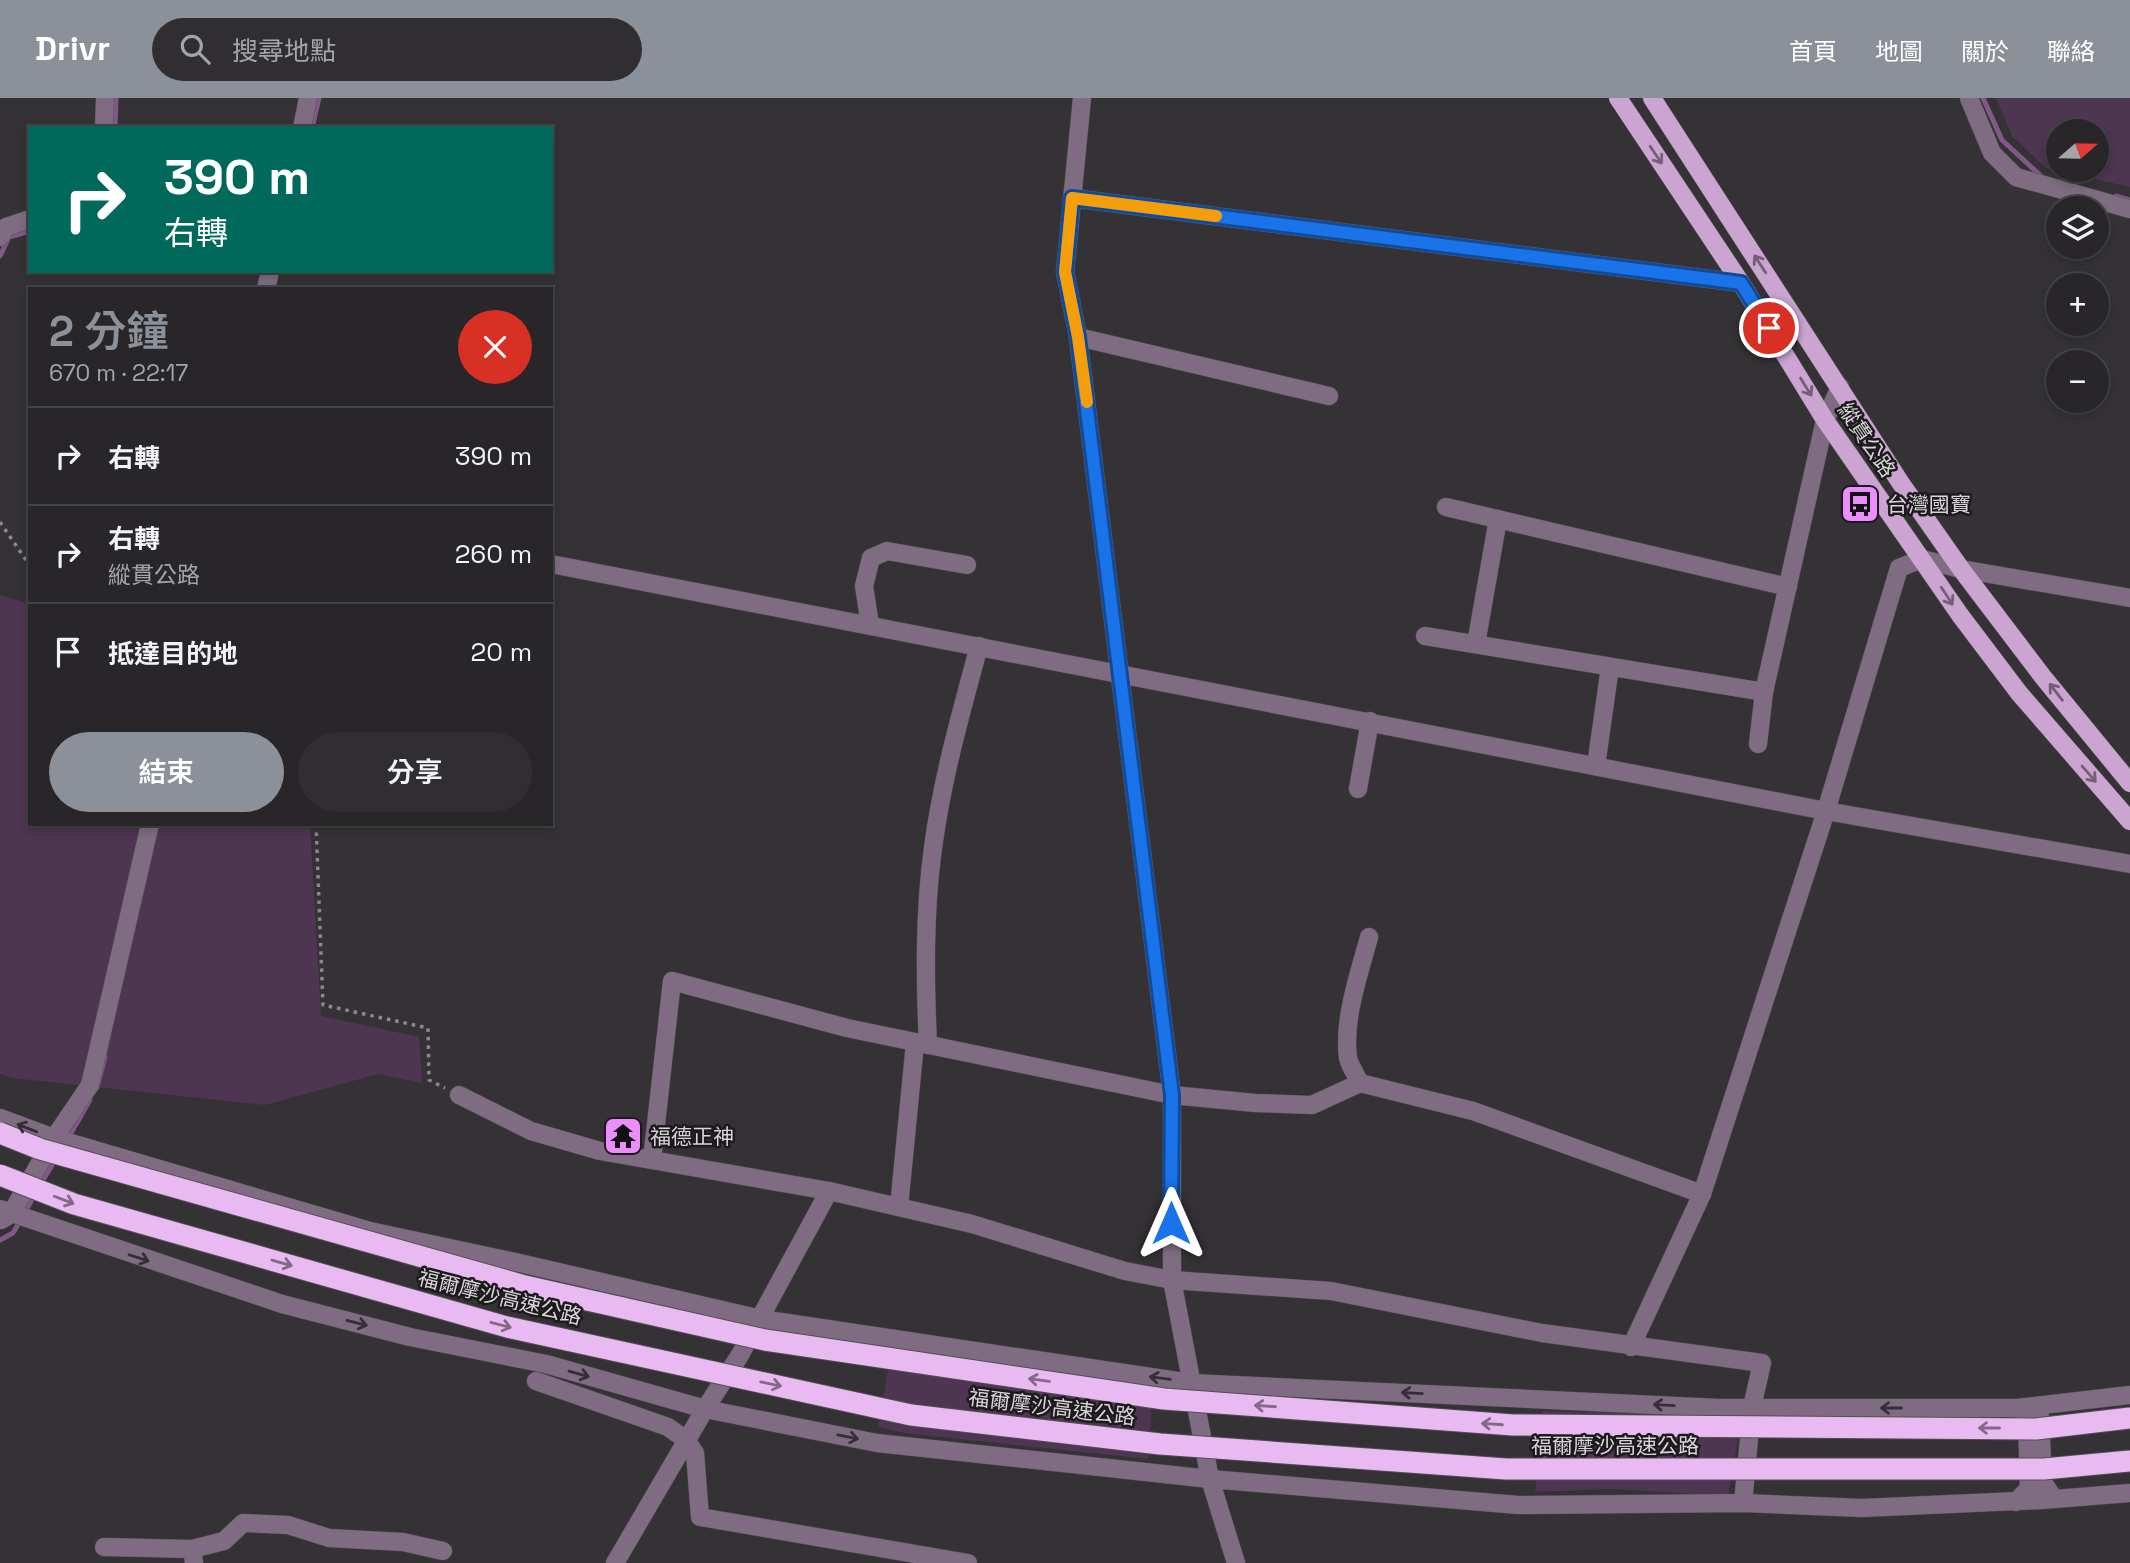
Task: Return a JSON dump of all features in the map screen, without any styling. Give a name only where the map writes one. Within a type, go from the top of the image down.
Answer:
[{"type":"highway","name":"福爾摩沙高速公路","points":[[0,1133],[40,1149],[525,1286],[765,1340],[1164,1399],[1513,1425],[2036,1429],[2130,1418]]},
{"type":"highway","name":"福爾摩沙高速公路","points":[[0,1175],[74,1204],[507,1327],[911,1415],[1160,1444],[1506,1469],[2044,1469],[2130,1461]]},
{"type":"main road","name":"縱貫公路","points":[[1618,98],[1741,283],[1825,420],[1960,615],[2019,693],[2130,821]]},
{"type":"main road","name":"縱貫公路","points":[[1652,98],[1900,482],[1961,569],[2130,783]]},
{"type":"street","points":[[104,126],[105,98]]},
{"type":"street","points":[[302,126],[308,98]]},
{"type":"street","points":[[1969,98],[1992,153],[2016,177],[2130,209]]},
{"type":"street","points":[[1077,99],[1065,272],[1078,337],[1172,1095],[1172,1280],[1210,1479],[1236,1563]]},
{"type":"street","points":[[1072,198],[1741,283]]},
{"type":"street","points":[[0,237],[6,227],[28,220]]},
{"type":"street","points":[[1078,337],[1329,396]]},
{"type":"street","points":[[1758,744],[1764,692],[1825,420],[1840,387]]},
{"type":"street","points":[[1446,507],[1788,587]]},
{"type":"street","points":[[1476,644],[1497,519]]},
{"type":"street","points":[[870,625],[864,586],[871,558],[887,551],[967,565]]},
{"type":"street","points":[[1632,1347],[1702,1194],[1826,811],[1899,568],[1922,559],[1961,569],[2130,598]]},
{"type":"street","points":[[553,564],[1826,811],[2130,864]]},
{"type":"street","points":[[1425,636],[1764,692]]},
{"type":"street","points":[[899,1207],[922,1044],[932,851],[945,777],[979,646]]},
{"type":"street","points":[[1596,766],[1610,667]]},
{"type":"street","points":[[1358,789],[1370,721]]},
{"type":"street","points":[[150,826],[90,1085],[4,1215],[282,1304],[410,1337],[546,1364],[705,1409],[877,1443],[1210,1479],[1518,1505],[1743,1503],[1862,1508],[2016,1502],[2130,1493]]},
{"type":"street","points":[[1360,1083],[1348,1060],[1349,1015],[1369,937]]},
{"type":"street","points":[[652,1160],[672,981],[848,1028],[1172,1095],[1312,1105],[1360,1083],[1473,1111],[1702,1194]]},
{"type":"street","points":[[458,1095],[531,1131],[600,1151],[829,1191],[972,1224],[1125,1271],[1172,1280],[1331,1291],[1542,1333],[1762,1363],[1752,1407],[1743,1503]]},
{"type":"street","points":[[0,1118],[54,1139],[370,1231],[761,1319],[1191,1383],[1752,1407],[2017,1408],[2130,1395]]},
{"type":"street","points":[[615,1563],[686,1440],[761,1319],[829,1191]]},
{"type":"street","points":[[536,1381],[668,1427],[686,1440],[695,1453],[700,1517],[968,1563]]},
{"type":"street","points":[[2052,1404],[2040,1417],[2043,1482],[2054,1499]]},
{"type":"street","points":[[2016,1502],[2029,1488],[2026,1419],[2017,1408]]},
{"type":"street","points":[[104,1547],[193,1556],[224,1542],[243,1523],[288,1525],[329,1538],[403,1542],[443,1551]]},
{"type":"path","points":[[0,522],[28,563]]},
{"type":"path","points":[[316,826],[323,1005],[428,1028],[429,1080],[458,1095]]},
{"type":"shaded area","points":[[1996,98],[2130,98],[2130,187],[2108,182],[2109,119],[2046,119],[2046,168],[2012,136]]},
{"type":"shaded area","points":[[0,595],[28,603],[28,826],[310,826],[321,1016],[419,1037],[422,1083],[378,1074],[265,1105],[12,1078],[0,1074]]},
{"type":"shaded area","points":[[892,1347],[1153,1386],[1148,1459],[904,1433],[878,1427]]},
{"type":"shaded area","points":[[1542,1411],[1742,1415],[1728,1496],[1613,1489],[1535,1492]]},
{"type":"waterway","points":[[115,126],[116,98]]},
{"type":"waterway","points":[[312,126],[319,98]]},
{"type":"waterway","points":[[1983,98],[2002,140],[2042,177]]},
{"type":"waterway","points":[[2116,196],[2130,200]]},
{"type":"waterway","points":[[0,256],[9,237],[28,232]]},
{"type":"waterway","points":[[97,1088],[105,1057]]},
{"type":"waterway","points":[[67,1140],[90,1100]]},
{"type":"waterway","points":[[40,1185],[57,1157]]},
{"type":"waterway","points":[[25,1212],[35,1194]]},
{"type":"waterway","points":[[0,1240],[13,1233],[20,1221]]},
{"type":"slow traffic","points":[[1087,402],[1065,272],[1072,198],[1216,216]]},
{"type":"place","name":"台灣國寶","points":[[1860,504]]},
{"type":"place","name":"福德正神","points":[[623,1136]]},
{"type":"route","points":[[1171,1223],[1172,1095],[1078,337],[1065,272],[1072,198],[1741,283],[1769,328]]}]
